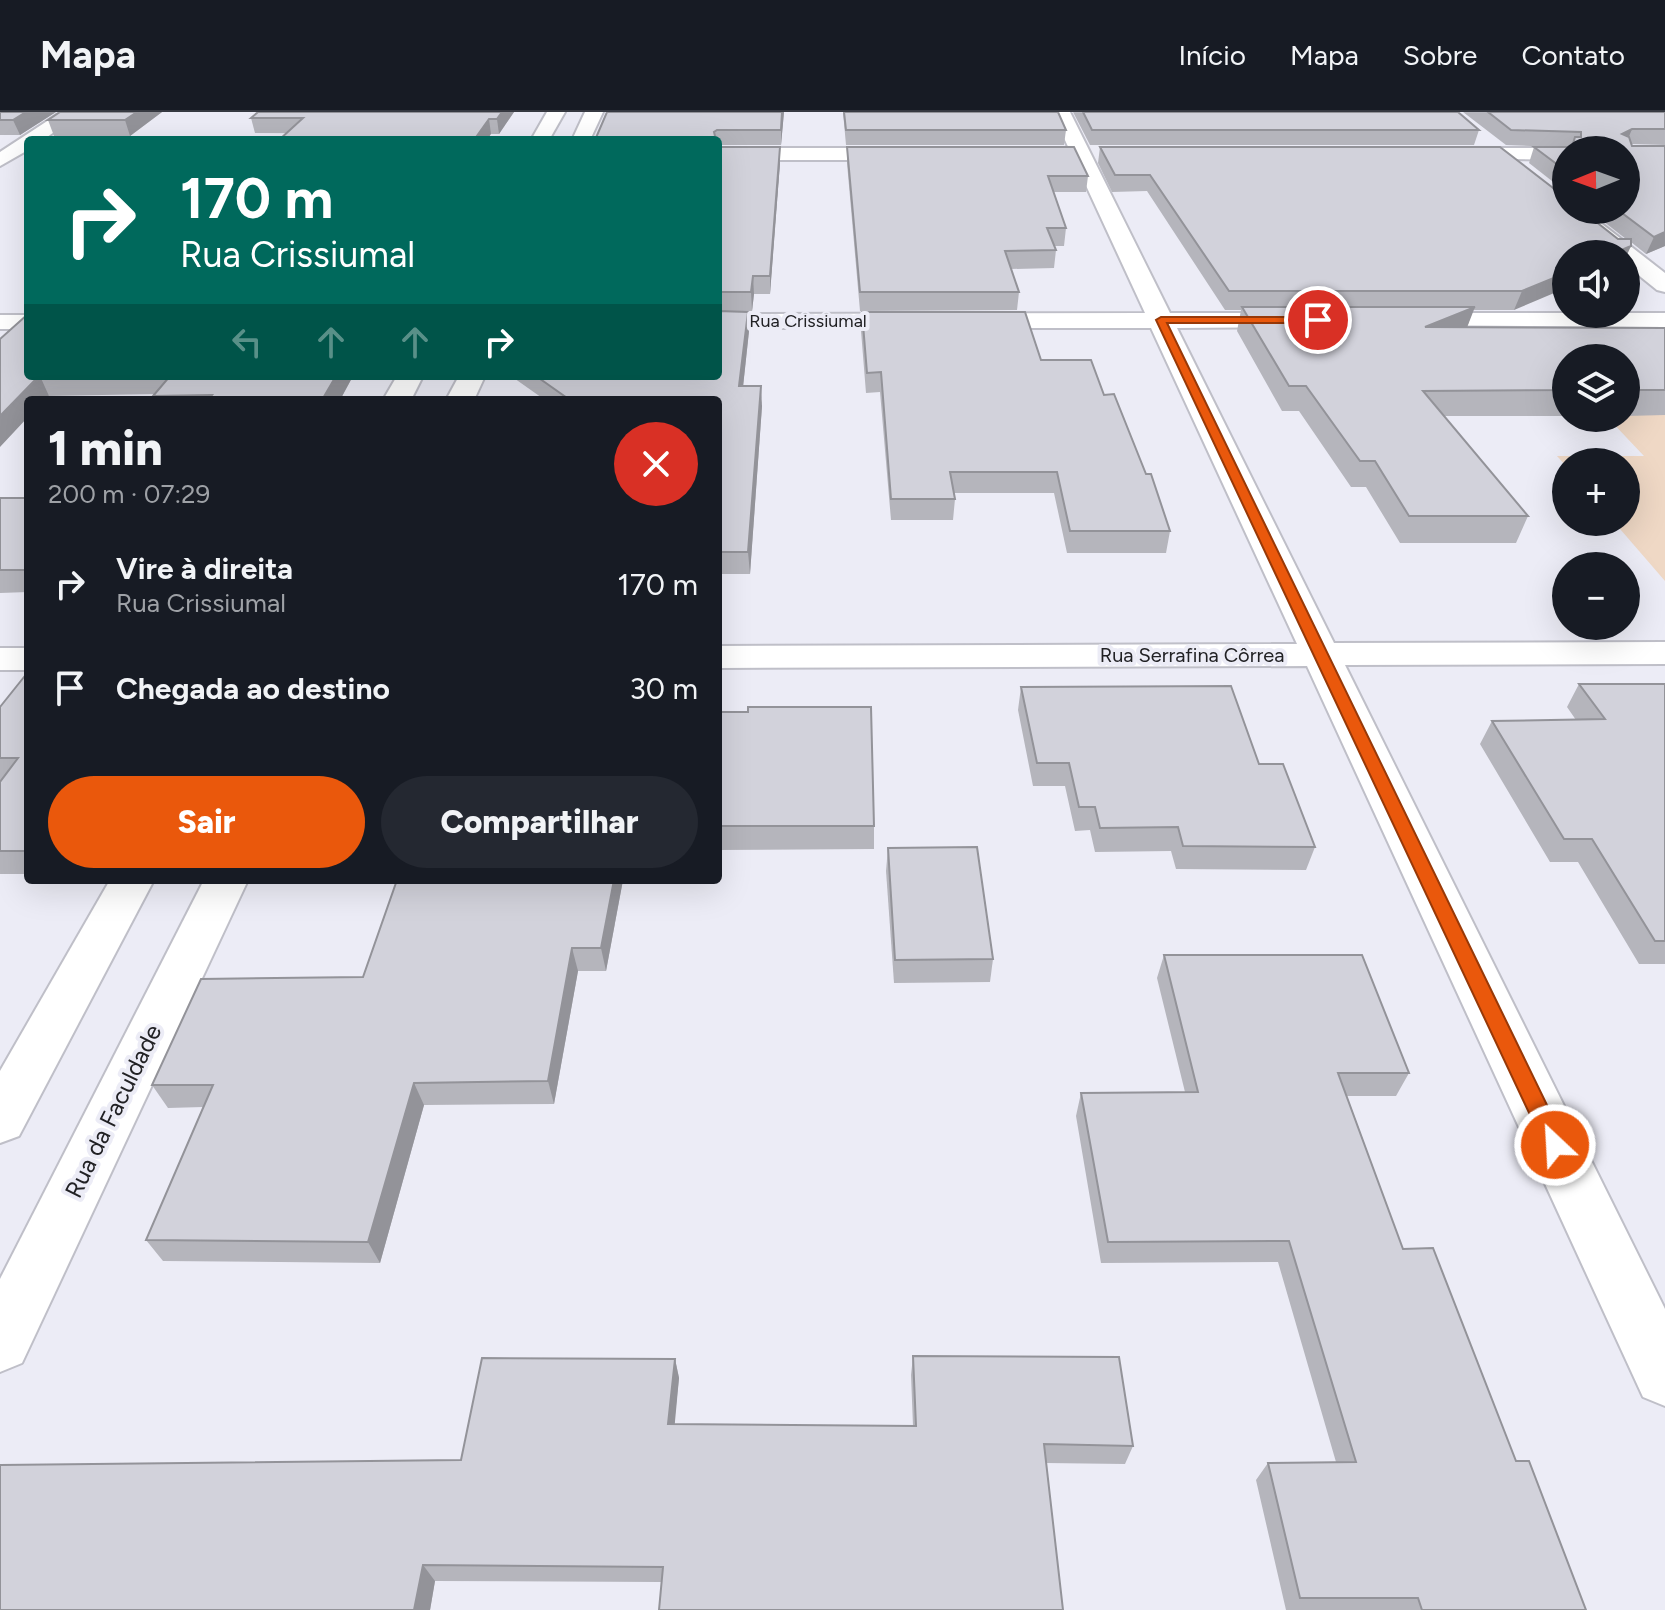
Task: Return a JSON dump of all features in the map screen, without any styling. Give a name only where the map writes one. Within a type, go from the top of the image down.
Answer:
[{"type":"street","points":[[37,136],[73,112]]},
{"type":"street","points":[[542,136],[556,112]]},
{"type":"street","points":[[583,136],[594,112]]},
{"type":"street","points":[[1061,112],[1665,1375]]},
{"type":"street","points":[[1479,137],[1522,171]]},
{"type":"street","points":[[2,157],[24,144]]},
{"type":"street","points":[[722,154],[923,154]]},
{"type":"street","points":[[1422,154],[1552,154]]},
{"type":"street","points":[[2,157],[24,156]]},
{"type":"street","points":[[1589,224],[1665,285]]},
{"type":"street","name":"Rua Crissiumal","points":[[722,321],[1318,320]]},
{"type":"street","points":[[1381,320],[1665,320]]},
{"type":"street","points":[[0,322],[24,322]]},
{"type":"street","name":"Rua Serrafina Côrrea","points":[[722,657],[1665,653]]},
{"type":"street","points":[[0,659],[24,659]]},
{"type":"street","points":[[0,1120],[130,884]]},
{"type":"street","name":"Rua da Faculdade","points":[[0,1342],[224,884]]},
{"type":"shaded area","points":[[1533,338],[1607,338],[1613,344],[1552,344],[1552,350]]},
{"type":"shaded area","points":[[1640,369],[1665,392],[1665,581],[1626,536],[1640,536],[1640,456],[1644,456],[1640,448],[1621,432],[1640,432]]},
{"type":"building","points":[[0,112],[26,112],[13,120],[0,120]]},
{"type":"building","points":[[60,112],[137,112],[125,120],[48,120]]},
{"type":"building","points":[[258,112],[502,112],[497,119],[489,119],[477,136],[283,136],[303,118],[251,118]]},
{"type":"building","points":[[607,112],[782,112],[781,130],[717,130],[715,136],[597,136]]},
{"type":"building","points":[[844,112],[1058,112],[1066,130],[846,130]]},
{"type":"building","points":[[1083,112],[1458,112],[1479,130],[1092,130]]},
{"type":"building","points":[[1488,112],[1665,112],[1665,129],[1632,129],[1622,134],[1627,136],[1511,130]]},
{"type":"building","points":[[1640,146],[1665,146],[1665,232],[1654,237],[1637,224],[1640,224]]},
{"type":"building","points":[[722,147],[780,147],[770,276],[753,276],[751,292],[722,292]]},
{"type":"building","points":[[847,147],[1074,147],[1088,176],[1048,176],[1066,228],[1047,228],[1056,250],[1005,251],[1019,292],[860,292]]},
{"type":"building","points":[[1100,147],[1500,147],[1552,187],[1552,224],[1599,224],[1618,239],[1631,240],[1552,240],[1552,279],[1522,291],[1229,291],[1150,175],[1115,175]]},
{"type":"building","points":[[1534,147],[1552,147],[1552,160]]},
{"type":"building","points":[[1242,307],[1475,307],[1425,327],[1665,328],[1665,390],[1640,390],[1640,344],[1552,344],[1552,390],[1423,391],[1528,516],[1409,516],[1375,461],[1360,461],[1306,386],[1289,386]]},
{"type":"building","points":[[722,311],[748,312],[739,386],[761,386],[748,552],[722,552],[722,396],[564,396],[542,380],[722,380]]},
{"type":"building","points":[[862,312],[1025,312],[1041,360],[1091,360],[1104,395],[1114,394],[1146,474],[1151,474],[1170,531],[1070,531],[1057,472],[950,472],[955,499],[891,499],[881,372],[867,373]]},
{"type":"building","points":[[24,318],[24,380],[35,380],[0,416],[0,339]]},
{"type":"building","points":[[167,380],[334,380],[324,396],[153,396]]},
{"type":"building","points":[[0,498],[24,498],[24,570],[0,570]]},
{"type":"building","points":[[24,677],[24,851],[0,851],[0,782],[18,758],[0,758],[0,707]]},
{"type":"building","points":[[1579,684],[1665,684],[1665,941],[1655,941],[1592,839],[1564,839],[1492,721],[1605,719]]},
{"type":"building","points":[[1231,686],[1259,764],[1283,764],[1315,847],[1183,846],[1178,827],[1100,828],[1095,807],[1079,807],[1069,763],[1037,763],[1021,687]]},
{"type":"building","points":[[748,707],[871,707],[874,826],[722,826],[722,712],[748,712]]},
{"type":"building","points":[[977,847],[993,959],[895,960],[888,848]]},
{"type":"building","points":[[396,884],[613,884],[601,948],[572,948],[548,1081],[414,1083],[368,1242],[146,1240],[213,1085],[152,1085],[201,979],[363,977]]},
{"type":"building","points":[[1164,955],[1362,955],[1409,1073],[1338,1073],[1403,1249],[1433,1248],[1516,1461],[1529,1461],[1586,1610],[1422,1610],[1418,1598],[1300,1598],[1268,1463],[1356,1462],[1289,1241],[1108,1242],[1081,1093],[1198,1092]]},
{"type":"building","points":[[913,1356],[1119,1357],[1133,1446],[1044,1444],[1063,1610],[659,1610],[663,1567],[423,1565],[414,1610],[0,1610],[0,1465],[461,1460],[482,1358],[675,1359],[668,1424],[916,1426]]},
{"type":"route","points":[[1318,320],[1161,320],[1555,1145]]}]
